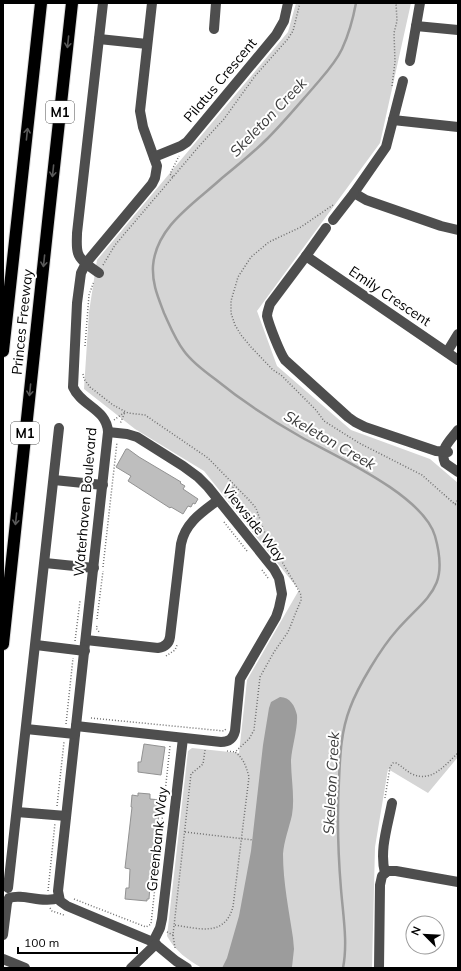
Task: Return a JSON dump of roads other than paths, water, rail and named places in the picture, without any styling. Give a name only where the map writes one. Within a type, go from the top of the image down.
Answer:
[{"type":"highway","name":"Princes Freeway","points":[[3,351],[41,3]]},
{"type":"highway","name":"Princes Freeway","points":[[3,644],[72,3]]},
{"type":"street","points":[[99,273],[86,263],[77,252],[77,233],[103,3]]},
{"type":"street","name":"Waterhaven Boulevard","points":[[59,898],[58,887],[66,816],[79,729],[86,640],[103,485],[111,430],[99,412],[77,394],[72,384],[77,303],[82,273],[86,263],[155,178],[157,166],[143,127],[140,111],[152,3]]},
{"type":"street","points":[[214,29],[216,3]]},
{"type":"street","name":"Pilatus Crescent","points":[[154,157],[181,146],[186,142],[276,35],[284,21],[288,3]]},
{"type":"street","points":[[410,61],[419,8]]},
{"type":"street","points":[[416,26],[458,30]]},
{"type":"street","points":[[99,39],[147,44]]},
{"type":"street","points":[[333,220],[386,147],[403,81]]},
{"type":"street","points":[[393,120],[458,128]]},
{"type":"street","points":[[354,193],[366,200],[458,230]]},
{"type":"street","points":[[326,228],[270,304],[267,312],[268,320],[281,355],[355,422],[379,432],[436,451],[445,452]]},
{"type":"street","name":"Emily Crescent","points":[[306,256],[458,360]]},
{"type":"street","points":[[447,352],[458,334]]},
{"type":"street","points":[[8,888],[59,428]]},
{"type":"street","name":"Viewside Way","points":[[26,729],[79,729],[221,742],[230,740],[236,726],[240,679],[276,617],[282,600],[281,587],[274,569],[203,482],[184,466],[137,437],[111,430]]},
{"type":"street","points":[[445,452],[458,430]]},
{"type":"street","points":[[445,452],[456,470]]},
{"type":"street","points":[[54,480],[103,485]]},
{"type":"street","points":[[86,640],[158,648],[163,647],[168,643],[170,640],[183,534],[191,522],[218,500]]},
{"type":"street","points":[[45,563],[94,568]]},
{"type":"street","points":[[36,645],[85,651]]},
{"type":"street","name":"Greenbank Way","points":[[155,943],[162,920],[183,738]]},
{"type":"street","points":[[385,873],[382,863],[382,854],[392,803]]},
{"type":"street","points":[[17,812],[66,816]]},
{"type":"street","points":[[379,968],[380,884],[382,876],[388,871],[396,871],[458,882]]},
{"type":"street","points":[[3,935],[6,907],[8,901],[12,897],[47,901],[59,898],[67,906],[155,943],[176,961],[187,968]]},
{"type":"street","points":[[131,968],[155,943]]},
{"type":"street","points":[[3,959],[25,968]]},
{"type":"waterway","name":"Skeleton Creek","points":[[343,968],[345,929],[338,834],[339,771],[343,735],[347,717],[354,699],[364,678],[377,657],[397,630],[433,590],[440,568],[435,536],[427,521],[414,506],[397,492],[356,466],[301,437],[268,417],[194,363],[178,342],[164,313],[154,285],[153,266],[161,239],[178,216],[268,138],[332,65],[347,38],[356,3]]}]
